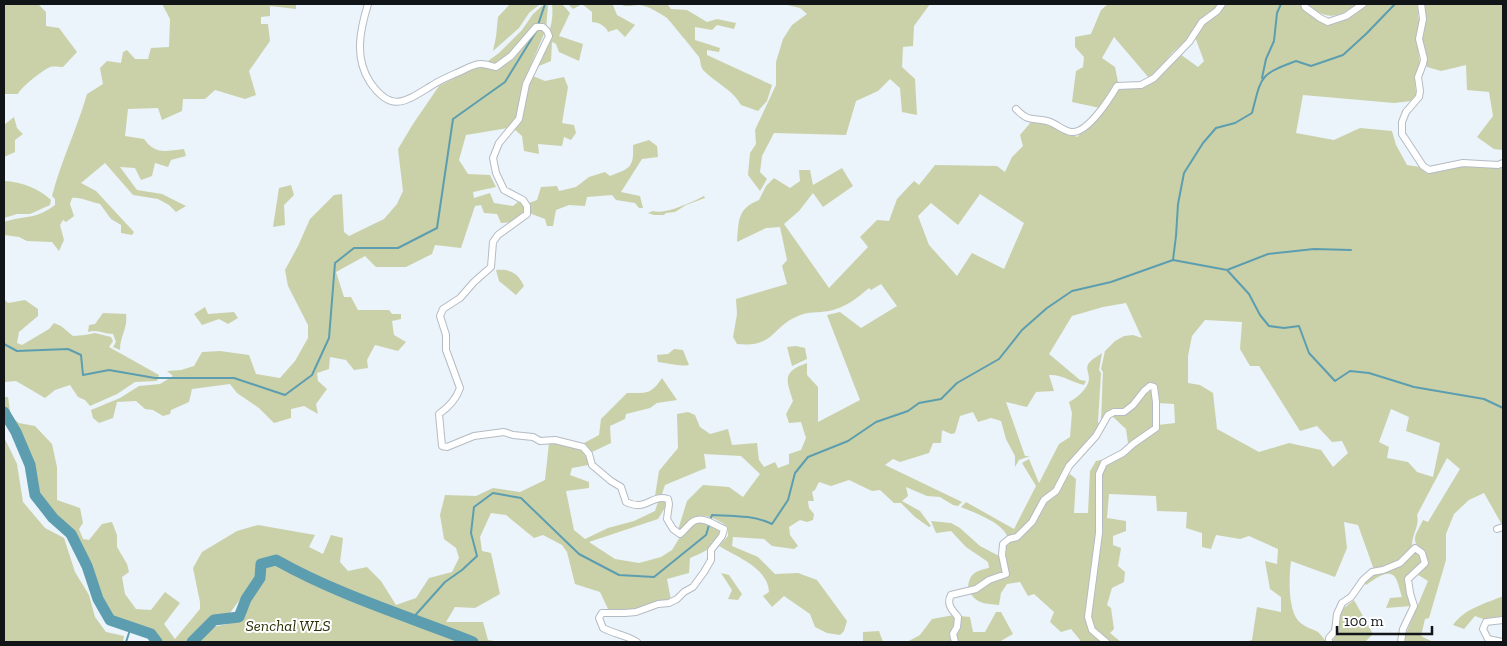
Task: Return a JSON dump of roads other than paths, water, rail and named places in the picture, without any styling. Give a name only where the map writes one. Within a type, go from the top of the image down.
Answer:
[{"type":"street","points":[[368,4],[359,36],[361,62],[366,76],[378,94],[399,102],[412,98],[433,84],[472,66],[480,64],[496,67],[512,56],[536,27],[543,27],[547,31],[548,36],[526,84],[519,119],[499,143],[493,158],[496,173],[504,190],[523,200],[527,206],[527,214],[498,235],[493,242],[492,267],[474,282],[460,298],[443,309],[440,316],[446,335],[446,350],[460,388],[457,397],[449,407],[439,414],[439,432],[442,446],[446,447],[474,436],[504,432],[533,437],[540,441],[554,440],[583,446],[589,454],[592,464],[611,481],[621,487],[626,502],[635,506],[643,505],[660,497],[668,499],[667,518],[673,529],[680,534],[691,523],[702,519],[724,529],[722,536],[711,550],[710,560],[704,572],[693,587],[684,592],[678,599],[669,604],[658,604],[636,612],[625,614],[602,613],[599,618],[602,628],[627,636],[636,642]]},
{"type":"street","points":[[1016,109],[1026,119],[1048,121],[1071,132],[1078,131],[1095,118],[1117,86],[1141,85],[1154,78],[1188,42],[1202,22],[1222,4]]},
{"type":"street","points":[[1304,4],[1320,18],[1328,22],[1346,16],[1363,4]]},
{"type":"street","points":[[1421,4],[1422,19],[1419,39],[1424,58],[1418,77],[1420,92],[1419,97],[1406,112],[1402,122],[1402,134],[1423,166],[1429,170],[1463,163],[1498,165],[1503,163]]},
{"type":"street","points":[[955,642],[953,634],[957,627],[958,617],[949,606],[951,595],[976,589],[990,580],[1006,574],[1002,555],[1003,544],[1009,539],[1018,537],[1032,522],[1044,500],[1056,491],[1069,466],[1096,436],[1108,415],[1114,412],[1124,412],[1134,405],[1150,386],[1154,387],[1156,428],[1123,453],[1104,463],[1099,474],[1099,533],[1088,617],[1092,630],[1106,642]]},
{"type":"street","points":[[1329,642],[1329,638],[1335,630],[1337,614],[1342,603],[1351,597],[1363,580],[1372,572],[1400,563],[1415,548],[1422,553],[1425,563],[1408,579],[1414,606],[1403,630],[1401,642]]},
{"type":"street","points":[[1502,642],[1488,639],[1484,629],[1486,622],[1503,620]]},
{"type":"waterway","points":[[538,25],[545,4]]},
{"type":"waterway","points":[[1262,78],[1266,59],[1274,41],[1277,13],[1281,4]]},
{"type":"waterway","points":[[1173,260],[1178,204],[1184,173],[1203,143],[1216,128],[1235,123],[1252,113],[1258,91],[1268,74],[1296,61],[1311,66],[1343,55],[1395,4]]},
{"type":"waterway","points":[[4,344],[17,351],[68,349],[81,355],[83,375],[109,370],[155,378],[234,378],[285,395],[312,375],[329,338],[335,263],[354,248],[398,248],[437,228],[453,119],[505,82],[537,30]]},
{"type":"waterway","points":[[710,520],[712,515],[735,516],[750,517],[772,524],[788,500],[795,473],[808,457],[848,441],[876,422],[908,411],[919,403],[941,399],[957,383],[999,359],[1022,330],[1047,308],[1072,291],[1111,282],[1173,260],[1227,270],[1268,254],[1314,249],[1351,250]]},
{"type":"waterway","points":[[1227,270],[1249,294],[1260,315],[1269,326],[1284,328],[1299,326],[1309,353],[1335,381],[1350,371],[1369,373],[1414,387],[1484,399],[1503,408]]},
{"type":"waterway","points":[[4,412],[16,432],[30,465],[35,495],[53,518],[71,534],[87,566],[98,599],[110,620],[151,634],[157,642]]},
{"type":"waterway","points":[[411,620],[445,582],[477,556],[471,533],[474,507],[493,493],[521,498],[579,554],[619,575],[654,577],[706,535],[709,525]]},
{"type":"waterway","points":[[192,642],[214,620],[239,617],[246,599],[260,578],[261,564],[276,560],[300,573],[348,594],[473,642]]},
{"type":"waterway","points":[[126,642],[131,627]]},
{"type":"park label","name":"Senchal WLS","points":[[288,625]]}]
